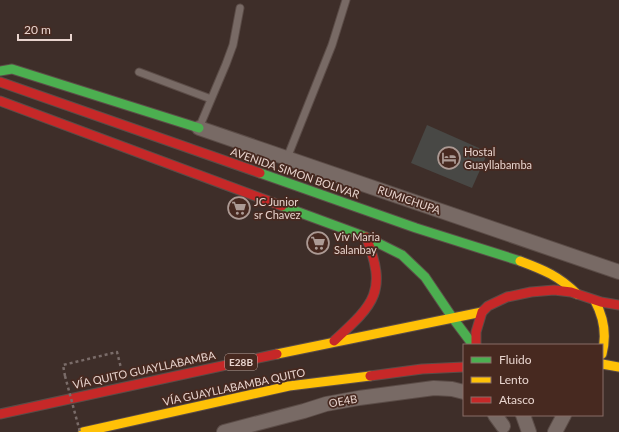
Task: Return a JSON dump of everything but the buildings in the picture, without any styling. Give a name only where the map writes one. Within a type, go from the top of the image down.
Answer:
[{"type":"main road","points":[[0,70],[12,69],[199,128]]},
{"type":"main road","name":"AVENIDA SIMON BOLIVAR","points":[[0,82],[416,228],[544,270],[565,282],[577,294]]},
{"type":"main road","points":[[0,101],[366,237],[402,255],[425,277],[436,291],[452,317],[474,344]]},
{"type":"main road","points":[[334,341],[358,319],[367,307],[377,285],[374,256],[366,237]]},
{"type":"main road","name":"E28B","points":[[482,312],[490,305],[506,297],[528,292],[549,290],[577,294],[595,301],[619,304]]},
{"type":"main road","points":[[595,301],[604,320],[605,343],[603,350]]},
{"type":"main road","points":[[475,344],[475,331],[482,312]]},
{"type":"main road","name":"VÍA QUITO GUAYLLABAMBA","points":[[0,414],[334,341],[482,312]]},
{"type":"main road","points":[[603,364],[619,367]]},
{"type":"main road","name":"VÍA GUAYLLABAMBA QUITO","points":[[83,432],[289,386],[422,369],[463,367]]},
{"type":"street","name":"RUMICHUPA","points":[[199,128],[619,272]]},
{"type":"street","name":"OE4B","points":[[224,432],[326,404],[359,398],[434,388],[452,389],[463,392]]},
{"type":"street","points":[[523,416],[529,432]]},
{"type":"street","points":[[555,432],[563,416]]},
{"type":"lane","points":[[286,158],[332,45],[346,0]]},
{"type":"lane","points":[[199,128],[233,45],[240,8]]},
{"type":"lane","points":[[139,72],[211,99]]},
{"type":"path","points":[[80,432],[62,365],[117,352],[121,368],[114,370]]},
{"type":"path","points":[[61,383],[69,381]]},
{"type":"traffic: fast","points":[[0,71],[12,69],[199,128]]},
{"type":"traffic: fast","points":[[260,173],[416,228],[520,261]]},
{"type":"traffic: fast","points":[[282,206],[366,237],[402,255],[425,277],[472,344]]},
{"type":"traffic: slow","points":[[520,261],[551,274],[577,294]]},
{"type":"traffic: slow","points":[[595,301],[601,314],[604,327],[603,350]]},
{"type":"traffic: slow","points":[[277,354],[482,312]]},
{"type":"traffic: slow","points":[[603,364],[619,367]]},
{"type":"traffic: slow","points":[[83,432],[289,386],[370,376]]},
{"type":"traffic: jam","points":[[0,82],[260,173]]},
{"type":"traffic: jam","points":[[0,101],[282,206]]},
{"type":"traffic: jam","points":[[334,341],[359,317],[368,306],[373,296],[376,284],[376,271],[373,256],[366,237]]},
{"type":"traffic: jam","points":[[476,344],[476,332],[482,312],[488,306],[507,297],[531,292],[554,290],[571,292],[601,302],[619,305]]},
{"type":"traffic: jam","points":[[0,414],[277,354]]},
{"type":"traffic: jam","points":[[370,376],[422,369],[463,367]]},
{"type":"place","name":"Hostal Guayllabamba","points":[[449,158]]},
{"type":"place","name":"JC Junior sr Chavez","points":[[239,208]]},
{"type":"place","name":"Viv Maria Salanbay","points":[[318,243]]}]
